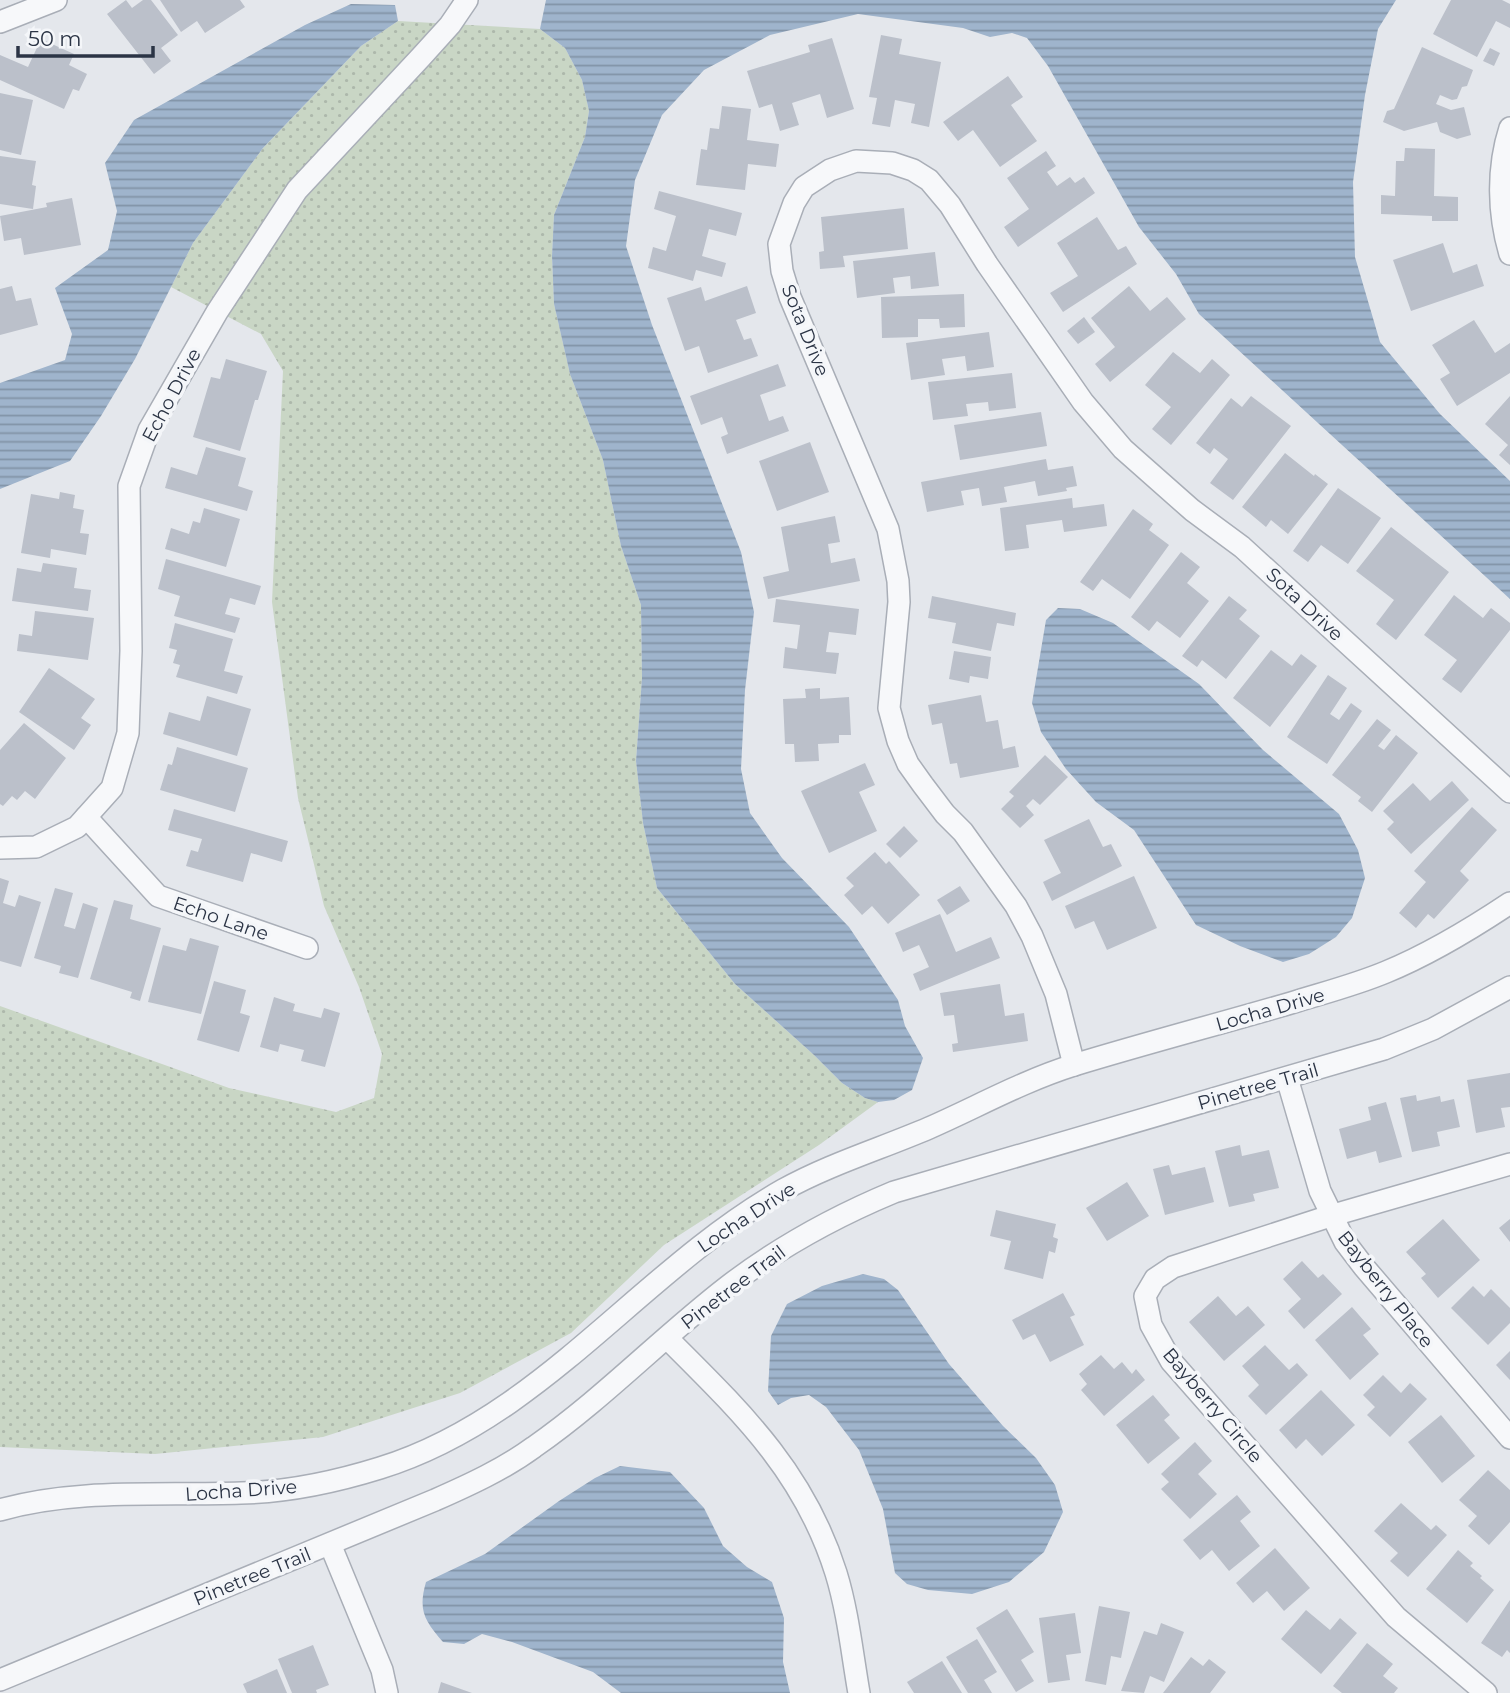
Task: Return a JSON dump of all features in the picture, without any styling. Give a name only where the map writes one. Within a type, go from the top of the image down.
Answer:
[{"type":"street","points":[[0,22],[56,0]]},
{"type":"street","name":"Echo Drive","points":[[0,848],[36,847],[77,827],[112,788],[128,733],[131,651],[129,486],[149,430],[217,312],[297,190],[450,25],[467,0]]},
{"type":"street","points":[[1510,128],[1501,216],[1510,254]]},
{"type":"street","name":"Sota Drive","points":[[1074,1065],[1056,994],[1032,936],[1016,906],[963,832],[923,785],[908,764],[898,741],[889,708],[899,602],[898,581],[888,529],[790,297],[782,271],[779,244],[786,222],[804,187],[817,176],[856,161],[892,163],[913,170],[929,180],[950,205],[987,264],[1083,402],[1123,449],[1192,510],[1242,547],[1510,792]]},
{"type":"street","name":"Echo Lane","points":[[86,817],[158,896],[307,948]]},
{"type":"street","name":"Locha Drive","points":[[0,1510],[50,1499],[98,1495],[280,1490],[331,1482],[415,1456],[462,1433],[507,1406],[549,1375],[694,1251],[737,1219],[837,1163],[925,1129],[1041,1076],[1348,987],[1424,954],[1510,903]]},
{"type":"street","name":"Pinetree Trail","points":[[0,1680],[473,1483],[532,1449],[576,1416],[725,1288],[767,1258],[811,1230],[869,1202],[894,1192],[1384,1049],[1480,1005],[1510,987]]},
{"type":"street","name":"Bayberry Place","points":[[1287,1078],[1320,1191],[1330,1216],[1345,1241],[1364,1267],[1510,1438]]},
{"type":"street","name":"Bayberry Circle","points":[[1486,1693],[1396,1617],[1171,1361],[1152,1325],[1145,1296],[1155,1279],[1173,1267],[1330,1216],[1510,1164]]},
{"type":"street","points":[[667,1338],[741,1412],[772,1448],[798,1487],[819,1529],[836,1573],[847,1619],[859,1693]]},
{"type":"street","points":[[330,1544],[382,1670],[387,1693]]},
{"type":"green space","points":[[398,21],[540,29],[565,48],[582,80],[589,111],[585,137],[554,215],[554,304],[570,374],[603,460],[621,546],[641,605],[642,678],[636,761],[643,823],[657,888],[735,984],[842,1083],[865,1098],[878,1102],[819,1145],[664,1245],[571,1333],[460,1393],[323,1437],[155,1454],[0,1447],[0,1006],[229,1088],[336,1112],[374,1098],[382,1054],[359,987],[324,906],[298,798],[272,602],[283,371],[261,334],[171,287],[193,243],[263,148],[361,46]]},
{"type":"water","points":[[546,0],[1396,0],[1378,29],[1365,95],[1353,182],[1355,257],[1380,342],[1440,414],[1510,481],[1510,599],[1199,314],[1176,274],[1139,227],[1048,66],[1027,38],[1012,33],[990,37],[963,28],[858,14],[770,35],[704,70],[662,115],[635,180],[626,246],[652,325],[741,552],[754,612],[745,690],[741,769],[750,813],[782,858],[849,927],[898,1000],[905,1026],[923,1058],[912,1090],[894,1100],[878,1102],[865,1098],[842,1083],[735,984],[657,888],[643,823],[636,761],[642,678],[641,605],[621,546],[603,460],[570,374],[554,304],[554,215],[585,137],[589,111],[582,80],[565,48],[540,29]]},
{"type":"water","points":[[351,4],[395,5],[398,21],[361,46],[263,148],[193,243],[135,359],[70,461],[0,489],[0,383],[65,360],[72,334],[55,288],[108,250],[117,211],[105,163],[134,120],[305,25]]},
{"type":"water","points":[[1058,608],[1080,609],[1113,623],[1199,684],[1263,750],[1339,814],[1358,850],[1365,878],[1352,918],[1336,937],[1309,954],[1283,962],[1240,946],[1196,925],[1134,830],[1096,802],[1066,769],[1041,732],[1032,703],[1046,620]]},
{"type":"water","points":[[863,1274],[884,1279],[898,1290],[949,1364],[1003,1426],[1036,1458],[1055,1485],[1063,1512],[1044,1552],[1009,1582],[972,1594],[928,1590],[907,1584],[895,1573],[883,1509],[859,1450],[826,1407],[809,1395],[791,1398],[778,1405],[768,1391],[771,1336],[787,1304],[822,1286]]},
{"type":"water","points":[[620,1466],[670,1472],[704,1508],[723,1546],[747,1567],[772,1582],[784,1618],[783,1662],[790,1693],[621,1693],[593,1672],[512,1642],[482,1634],[464,1644],[443,1642],[431,1627],[423,1607],[426,1582],[485,1554],[559,1501]]},
{"type":"building","points":[[126,0],[132,8],[143,0],[151,0],[178,35],[161,48],[171,61],[154,74],[107,14]]},
{"type":"building","points":[[160,0],[240,0],[245,7],[205,33],[197,21],[181,32]]},
{"type":"building","points":[[1451,0],[1502,0],[1510,4],[1510,28],[1496,21],[1477,57],[1433,34]]},
{"type":"building","points":[[881,35],[902,39],[899,54],[941,62],[929,127],[911,123],[915,104],[895,100],[890,127],[872,124],[877,98],[869,97]]},
{"type":"building","points":[[832,38],[854,109],[827,118],[820,94],[792,103],[799,125],[780,131],[772,104],[759,108],[747,71],[810,52],[808,45]]},
{"type":"building","points":[[41,39],[74,54],[69,65],[87,74],[79,91],[73,89],[64,109],[0,80],[0,55],[28,67]]},
{"type":"building","points":[[1422,47],[1473,70],[1467,86],[1462,87],[1457,99],[1452,100],[1440,95],[1436,104],[1451,110],[1464,107],[1471,135],[1457,139],[1440,132],[1437,122],[1404,131],[1383,122],[1387,111],[1394,109]]},
{"type":"building","points":[[1490,48],[1500,53],[1494,66],[1483,61]]},
{"type":"building","points":[[1008,76],[1023,97],[1011,105],[1037,141],[1000,167],[973,130],[958,141],[943,122]]},
{"type":"building","points":[[0,93],[33,100],[21,155],[0,150]]},
{"type":"building","points":[[722,106],[751,109],[747,140],[779,144],[776,167],[748,164],[745,190],[696,185],[701,149],[707,150],[710,128],[719,129]]},
{"type":"building","points":[[1405,148],[1435,149],[1434,196],[1458,197],[1458,221],[1432,221],[1432,216],[1381,214],[1381,195],[1395,196],[1396,161],[1404,161]]},
{"type":"building","points":[[1046,151],[1056,166],[1047,172],[1057,186],[1070,177],[1075,183],[1084,177],[1095,193],[1018,247],[1004,227],[1029,209],[1007,178]]},
{"type":"building","points":[[0,156],[36,161],[32,185],[36,186],[33,209],[0,204]]},
{"type":"building","points":[[659,191],[742,213],[736,236],[709,229],[702,256],[726,263],[722,277],[696,270],[693,281],[648,268],[653,247],[666,251],[676,216],[654,209]]},
{"type":"building","points":[[72,198],[81,245],[24,255],[21,238],[4,241],[0,216],[47,207],[46,203]]},
{"type":"building","points":[[904,208],[908,249],[843,256],[845,267],[820,269],[819,252],[824,251],[821,217]]},
{"type":"building","points":[[1097,217],[1118,250],[1126,246],[1137,264],[1063,312],[1050,293],[1078,276],[1057,243]]},
{"type":"building","points":[[1443,243],[1453,273],[1477,264],[1484,286],[1411,311],[1393,260]]},
{"type":"building","points":[[935,252],[939,286],[911,289],[910,276],[893,278],[895,293],[857,298],[853,261]]},
{"type":"building","points":[[12,286],[16,301],[31,298],[38,325],[0,335],[0,289]]},
{"type":"building","points":[[747,286],[756,313],[736,320],[744,340],[751,338],[758,356],[708,373],[699,346],[685,351],[667,298],[701,287],[705,301]]},
{"type":"building","points":[[1129,286],[1150,311],[1167,297],[1186,319],[1110,382],[1095,364],[1115,347],[1091,318]]},
{"type":"building","points":[[964,294],[965,327],[940,328],[939,319],[918,319],[918,337],[882,338],[881,297]]},
{"type":"building","points":[[1084,317],[1095,332],[1078,344],[1067,331]]},
{"type":"building","points":[[1474,320],[1495,353],[1510,343],[1510,373],[1457,406],[1440,379],[1450,373],[1432,345]]},
{"type":"building","points":[[989,332],[994,367],[967,371],[965,356],[942,359],[945,375],[911,380],[906,343]]},
{"type":"building","points":[[1173,352],[1200,373],[1212,359],[1230,375],[1171,445],[1152,429],[1171,407],[1145,385]]},
{"type":"building","points":[[226,359],[267,371],[240,451],[193,437],[211,377],[220,379]]},
{"type":"building","points":[[778,364],[786,386],[760,395],[769,421],[783,416],[789,431],[727,454],[721,437],[728,434],[722,417],[701,425],[690,396]]},
{"type":"building","points":[[1012,373],[1016,408],[989,411],[988,402],[966,404],[968,416],[933,420],[928,382]]},
{"type":"building","points":[[1251,396],[1291,426],[1233,500],[1210,483],[1228,459],[1214,448],[1210,454],[1196,443],[1231,398],[1242,407]]},
{"type":"building","points":[[1510,396],[1510,465],[1499,455],[1508,445],[1485,424]]},
{"type":"building","points":[[1041,412],[1047,446],[960,460],[954,425]]},
{"type":"building","points":[[810,442],[829,492],[777,511],[759,461]]},
{"type":"building","points":[[206,447],[246,458],[238,486],[253,491],[247,511],[165,488],[171,467],[197,475]]},
{"type":"building","points":[[1285,453],[1328,484],[1288,534],[1271,520],[1266,527],[1242,507]]},
{"type":"building","points":[[1046,459],[1048,470],[1073,466],[1077,486],[1066,488],[1067,491],[1038,496],[1035,481],[1004,487],[1007,502],[982,506],[979,488],[961,491],[964,505],[927,512],[921,482]]},
{"type":"building","points":[[1338,488],[1381,518],[1348,564],[1321,545],[1308,562],[1293,551]]},
{"type":"building","points":[[60,492],[75,495],[73,508],[84,510],[80,533],[89,534],[86,555],[51,549],[50,558],[21,553],[31,494],[59,499]]},
{"type":"building","points":[[1072,498],[1073,508],[1104,504],[1107,526],[1064,532],[1062,520],[1026,525],[1029,548],[1005,551],[1000,508]]},
{"type":"building","points":[[204,508],[240,519],[226,567],[165,549],[171,528],[189,534],[193,521],[200,523]]},
{"type":"building","points":[[1133,509],[1153,524],[1149,530],[1169,545],[1130,599],[1102,579],[1093,591],[1080,582]]},
{"type":"building","points":[[835,516],[840,542],[828,544],[831,563],[855,558],[860,581],[768,599],[763,577],[789,571],[781,527]]},
{"type":"building","points":[[1391,527],[1449,572],[1396,640],[1376,624],[1394,600],[1356,571]]},
{"type":"building","points":[[1181,552],[1200,567],[1187,583],[1209,601],[1180,638],[1157,621],[1149,631],[1131,617]]},
{"type":"building","points":[[166,559],[261,586],[255,605],[230,598],[225,614],[240,618],[235,633],[174,616],[180,596],[158,589]]},
{"type":"building","points":[[43,563],[77,568],[74,588],[91,590],[88,611],[12,601],[17,568],[41,572]]},
{"type":"building","points":[[1454,595],[1483,618],[1491,608],[1510,623],[1510,630],[1461,693],[1442,679],[1457,660],[1424,635]]},
{"type":"building","points":[[932,596],[1016,613],[1014,626],[997,623],[991,651],[952,643],[956,623],[928,618]]},
{"type":"building","points":[[1229,596],[1247,610],[1239,619],[1260,636],[1226,679],[1202,660],[1197,667],[1182,656]]},
{"type":"building","points":[[776,599],[859,609],[856,635],[829,632],[826,652],[839,653],[836,674],[783,668],[785,647],[797,649],[800,625],[773,622]]},
{"type":"building","points":[[35,611],[94,618],[88,660],[17,651],[19,634],[32,636]]},
{"type":"building","points":[[175,623],[233,639],[224,671],[243,676],[237,694],[176,677],[180,665],[173,663],[177,650],[169,648]]},
{"type":"building","points":[[1271,650],[1292,666],[1301,654],[1317,666],[1270,727],[1233,698]]},
{"type":"building","points":[[954,651],[991,657],[988,679],[970,676],[969,683],[949,679]]},
{"type":"building","points":[[49,668],[95,699],[81,718],[91,725],[74,750],[19,712]]},
{"type":"building","points":[[1328,675],[1347,688],[1330,714],[1339,720],[1351,703],[1362,711],[1327,764],[1287,737]]},
{"type":"building","points":[[820,688],[820,699],[849,697],[851,735],[839,735],[839,743],[818,744],[819,761],[795,762],[794,744],[785,744],[783,699],[806,698],[805,689]]},
{"type":"building","points":[[981,695],[986,722],[998,720],[1003,749],[1015,746],[1019,767],[960,778],[957,763],[950,764],[942,723],[932,725],[928,705]]},
{"type":"building","points":[[207,696],[251,709],[237,756],[163,734],[169,712],[200,721]]},
{"type":"building","points":[[1377,719],[1391,730],[1378,746],[1384,750],[1396,735],[1418,753],[1372,812],[1358,801],[1361,797],[1332,775]]},
{"type":"building","points":[[24,723],[66,758],[35,799],[25,791],[17,800],[12,796],[3,806],[0,804],[0,750]]},
{"type":"building","points":[[177,747],[248,768],[235,812],[160,790],[168,764],[172,765]]},
{"type":"building","points":[[1045,755],[1068,777],[1040,805],[1033,799],[1026,806],[1034,815],[1020,828],[1001,809],[1014,796],[1009,792]]},
{"type":"building","points":[[865,763],[875,785],[859,792],[877,831],[829,853],[801,791]]},
{"type":"building","points":[[1452,781],[1469,800],[1411,854],[1387,829],[1394,822],[1383,811],[1413,783],[1430,801]]},
{"type":"building","points":[[1472,807],[1497,830],[1460,871],[1469,880],[1434,919],[1428,914],[1416,928],[1399,913],[1426,882],[1414,871]]},
{"type":"building","points":[[174,809],[288,841],[282,862],[251,853],[243,882],[186,866],[191,850],[198,852],[202,839],[168,830]]},
{"type":"building","points":[[1089,819],[1103,847],[1111,844],[1122,866],[1052,901],[1043,882],[1061,873],[1044,840]]},
{"type":"building","points":[[904,826],[918,841],[900,858],[886,844]]},
{"type":"building","points":[[875,852],[886,864],[889,861],[920,895],[888,924],[872,906],[862,915],[844,895],[854,886],[846,878]]},
{"type":"building","points":[[1134,876],[1157,928],[1107,950],[1094,921],[1075,929],[1065,906]]},
{"type":"building","points":[[0,878],[9,881],[3,903],[15,907],[19,895],[41,902],[21,967],[0,961]]},
{"type":"building","points":[[960,886],[970,901],[947,915],[937,900]]},
{"type":"building","points":[[55,888],[73,893],[64,926],[75,929],[83,903],[98,908],[78,978],[59,973],[61,966],[34,958]]},
{"type":"building","points":[[114,900],[133,905],[130,919],[161,928],[140,1001],[130,998],[132,992],[90,979]]},
{"type":"building","points":[[940,914],[956,952],[991,937],[1000,958],[920,991],[913,974],[929,967],[919,945],[903,952],[895,933]]},
{"type":"building","points":[[190,938],[219,946],[201,1014],[148,1002],[163,945],[186,951]]},
{"type":"building","points":[[214,981],[246,990],[240,1013],[250,1016],[239,1052],[197,1040]]},
{"type":"building","points":[[1000,984],[1005,1016],[1024,1013],[1028,1041],[953,1052],[952,1044],[958,1043],[954,1015],[944,1016],[940,993]]},
{"type":"building","points":[[274,997],[295,1004],[293,1011],[321,1018],[324,1008],[340,1013],[325,1067],[301,1061],[304,1050],[280,1044],[278,1052],[260,1047]]},
{"type":"building","points":[[1510,1073],[1510,1107],[1501,1108],[1505,1127],[1476,1133],[1467,1080]]},
{"type":"building","points":[[1416,1095],[1417,1101],[1440,1096],[1441,1102],[1454,1099],[1460,1127],[1437,1132],[1440,1146],[1412,1152],[1400,1098]]},
{"type":"building","points":[[1386,1102],[1402,1157],[1379,1163],[1376,1151],[1347,1159],[1339,1129],[1371,1120],[1368,1107]]},
{"type":"building","points":[[1240,1145],[1242,1156],[1269,1150],[1279,1188],[1253,1194],[1255,1201],[1229,1207],[1215,1151]]},
{"type":"building","points":[[1169,1165],[1172,1175],[1205,1167],[1214,1202],[1165,1215],[1153,1169]]},
{"type":"building","points":[[1127,1182],[1149,1216],[1107,1241],[1086,1208]]},
{"type":"building","points":[[996,1210],[1056,1224],[1053,1237],[1058,1239],[1055,1253],[1049,1251],[1043,1279],[1004,1269],[1011,1241],[990,1236]]},
{"type":"building","points":[[1443,1219],[1480,1260],[1438,1298],[1421,1278],[1426,1274],[1406,1252]]},
{"type":"building","points":[[1510,1219],[1510,1242],[1499,1228]]},
{"type":"building","points":[[1302,1261],[1318,1278],[1323,1274],[1342,1294],[1304,1329],[1288,1311],[1301,1299],[1283,1279]]},
{"type":"building","points":[[1473,1286],[1484,1297],[1491,1289],[1510,1308],[1510,1323],[1488,1345],[1451,1308]]},
{"type":"building","points":[[1063,1293],[1075,1315],[1070,1317],[1084,1345],[1050,1362],[1035,1334],[1023,1340],[1012,1320]]},
{"type":"building","points":[[1218,1296],[1236,1316],[1248,1306],[1265,1325],[1224,1361],[1189,1322]]},
{"type":"building","points":[[1352,1307],[1371,1329],[1363,1335],[1379,1354],[1350,1380],[1315,1340]]},
{"type":"building","points":[[1265,1345],[1289,1370],[1297,1363],[1308,1375],[1266,1415],[1248,1396],[1259,1385],[1242,1366]]},
{"type":"building","points":[[1510,1351],[1510,1380],[1496,1365]]},
{"type":"building","points":[[1101,1355],[1114,1369],[1122,1362],[1132,1374],[1136,1369],[1145,1380],[1104,1416],[1081,1390],[1087,1384],[1079,1374]]},
{"type":"building","points":[[1383,1375],[1401,1393],[1410,1383],[1427,1399],[1390,1437],[1367,1415],[1375,1407],[1363,1395]]},
{"type":"building","points":[[1321,1390],[1355,1425],[1322,1456],[1306,1439],[1296,1449],[1279,1430]]},
{"type":"building","points":[[1153,1395],[1170,1415],[1164,1420],[1180,1438],[1148,1464],[1116,1425]]},
{"type":"building","points":[[1441,1415],[1475,1456],[1442,1483],[1408,1442]]},
{"type":"building","points":[[1195,1442],[1212,1461],[1198,1474],[1217,1494],[1190,1519],[1161,1489],[1169,1482],[1161,1474]]},
{"type":"building","points":[[1488,1470],[1510,1490],[1510,1522],[1489,1545],[1468,1526],[1477,1516],[1459,1500]]},
{"type":"building","points":[[1237,1495],[1251,1512],[1240,1521],[1260,1546],[1229,1571],[1212,1550],[1200,1560],[1183,1540]]},
{"type":"building","points":[[1401,1503],[1431,1530],[1436,1525],[1447,1535],[1408,1577],[1390,1561],[1398,1553],[1374,1531]]},
{"type":"building","points":[[1275,1548],[1310,1588],[1284,1611],[1267,1591],[1253,1603],[1236,1583]]},
{"type":"building","points":[[1458,1550],[1473,1563],[1470,1566],[1494,1590],[1467,1623],[1426,1589]]},
{"type":"building","points":[[1510,1600],[1510,1653],[1507,1650],[1502,1657],[1481,1643]]},
{"type":"building","points":[[1099,1606],[1130,1612],[1121,1658],[1111,1656],[1106,1685],[1085,1681]]},
{"type":"building","points":[[1007,1609],[1034,1652],[1021,1660],[1034,1681],[1016,1692],[976,1628]]},
{"type":"building","points":[[1306,1610],[1330,1630],[1340,1618],[1357,1633],[1321,1674],[1281,1639]]},
{"type":"building","points":[[1075,1613],[1081,1653],[1066,1655],[1070,1680],[1048,1683],[1039,1618]]},
{"type":"building","points":[[1161,1623],[1184,1632],[1164,1682],[1150,1676],[1144,1693],[1121,1691],[1144,1631],[1157,1635]]},
{"type":"building","points":[[977,1639],[997,1672],[984,1680],[992,1693],[968,1693],[946,1657]]},
{"type":"building","points":[[1367,1643],[1393,1664],[1383,1676],[1398,1688],[1394,1693],[1342,1693],[1333,1686]]},
{"type":"building","points":[[313,1645],[329,1685],[316,1690],[317,1693],[292,1693],[278,1659]]},
{"type":"building","points":[[1191,1657],[1203,1666],[1209,1659],[1226,1672],[1210,1693],[1163,1693]]},
{"type":"building","points":[[942,1661],[962,1693],[914,1693],[907,1682]]},
{"type":"building","points":[[277,1669],[287,1693],[247,1693],[243,1684]]},
{"type":"building","points":[[441,1682],[472,1693],[438,1693]]}]
